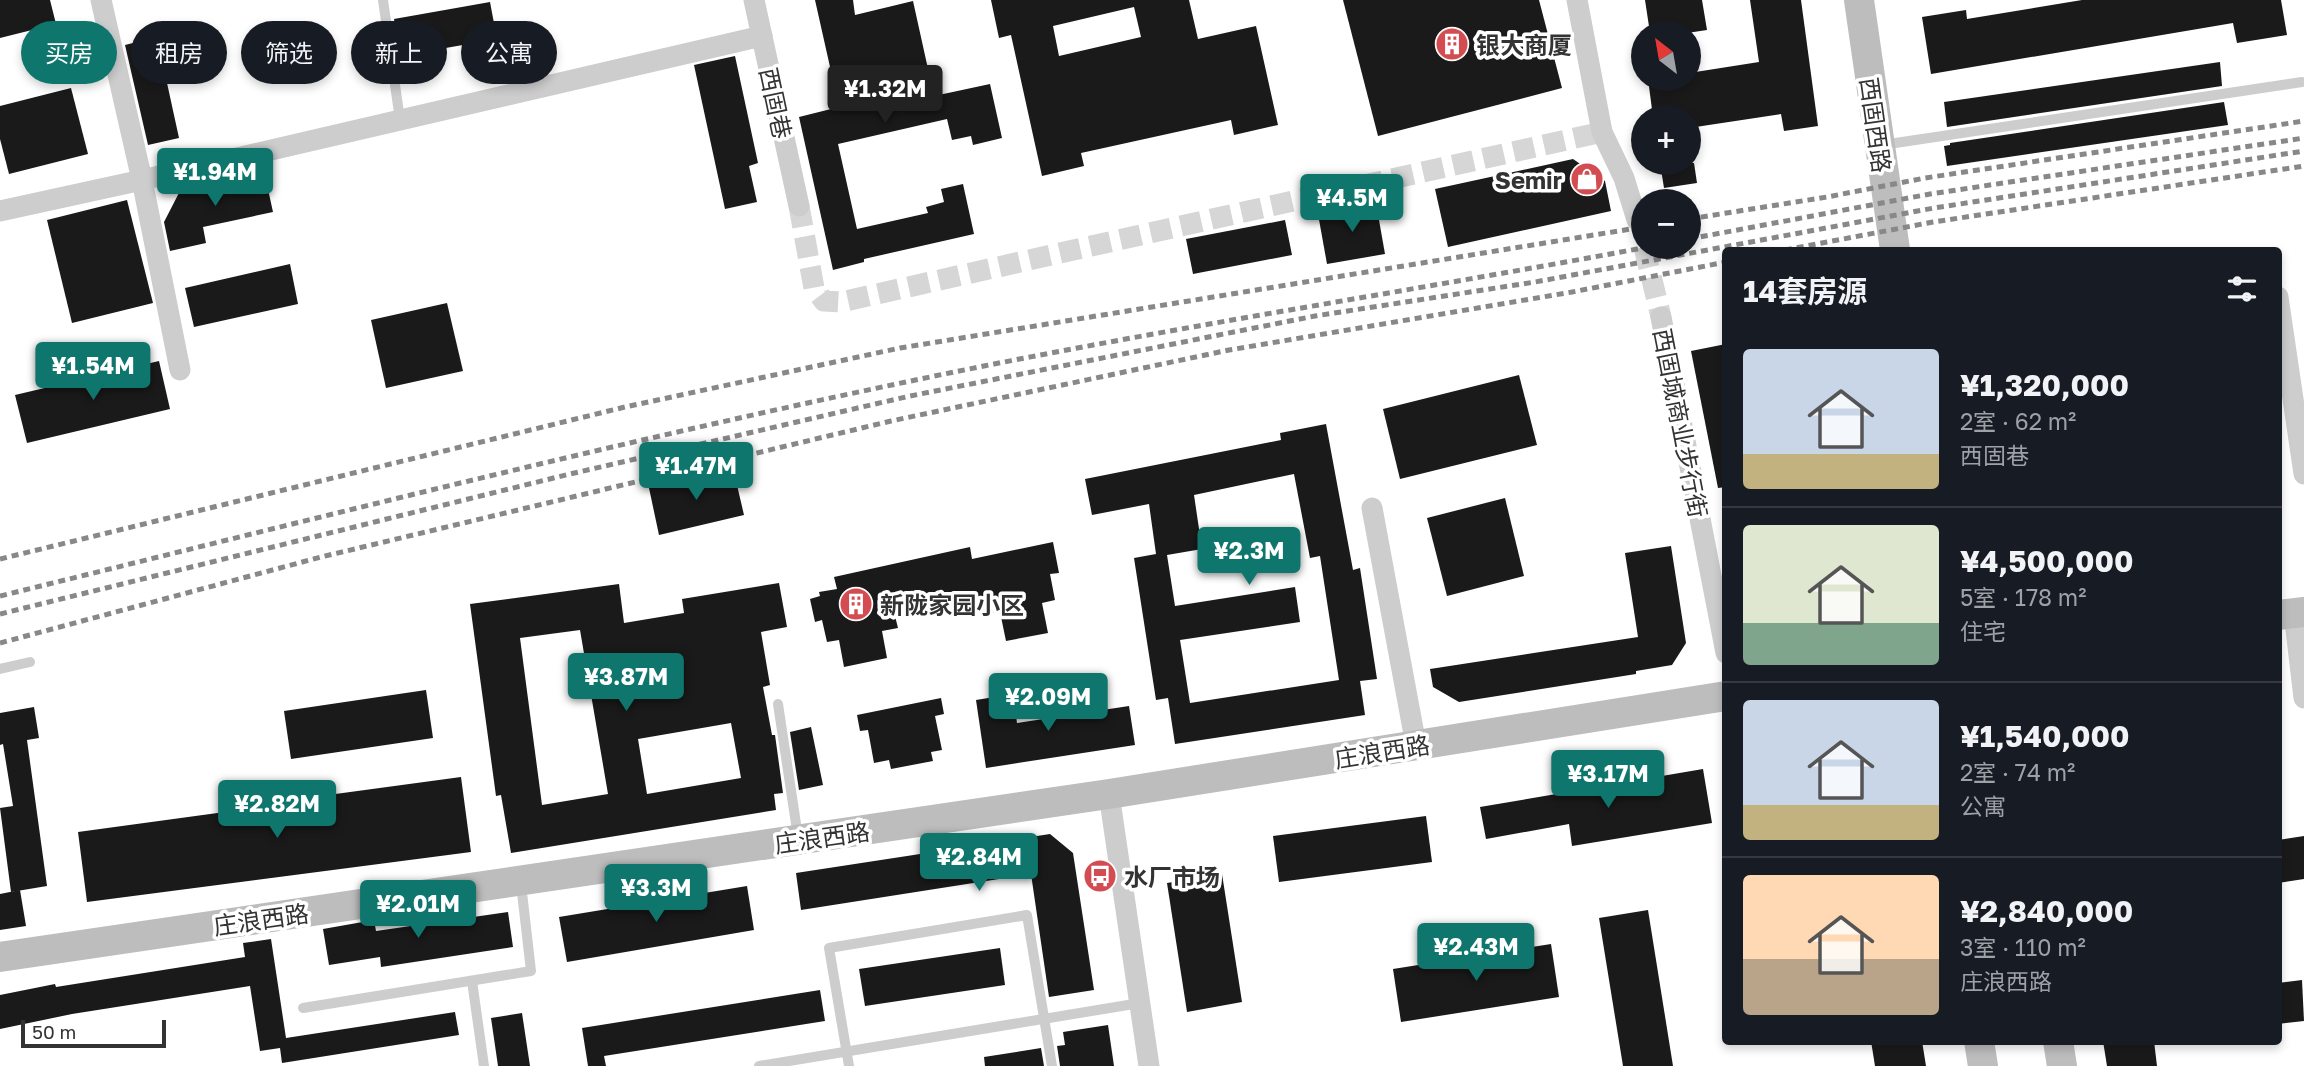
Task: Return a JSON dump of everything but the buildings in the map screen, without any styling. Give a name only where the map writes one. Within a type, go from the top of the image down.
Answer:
[{"type":"street","points":[[102,0],[180,370]]},
{"type":"street","name":"西固巷","points":[[754,0],[799,206]]},
{"type":"street","points":[[1577,0],[1602,132],[1624,178],[1631,201]]},
{"type":"street","name":"西固西路","points":[[1859,0],[1895,247]]},
{"type":"street","points":[[0,211],[762,36]]},
{"type":"street","name":"西固城商业步行街","points":[[1661,317],[1722,632]]},
{"type":"street","points":[[2282,324],[2304,474]]},
{"type":"street","points":[[1372,508],[1416,745]]},
{"type":"street","points":[[2292,613],[2304,698]]},
{"type":"street","name":"庄浪西路","points":[[0,957],[1110,794],[1722,697]]},
{"type":"street","points":[[1110,794],[1149,1066]]},
{"type":"street","points":[[1980,1045],[1983,1066]]},
{"type":"street","points":[[2059,1045],[2062,1066]]},
{"type":"lane","points":[[383,0],[400,120]]},
{"type":"lane","points":[[1879,145],[2302,82]]},
{"type":"lane","points":[[0,669],[30,662]]},
{"type":"lane","points":[[778,704],[799,840]]},
{"type":"lane","points":[[303,1008],[531,971],[520,881]]},
{"type":"lane","points":[[849,1066],[829,948],[1027,915],[1052,1066]]},
{"type":"lane","points":[[472,981],[484,1066]]},
{"type":"lane","points":[[759,1066],[1140,1003]]},
{"type":"tunnel","points":[[799,206],[814,288],[824,301],[841,302],[1602,132]]},
{"type":"tunnel","points":[[1647,259],[1661,317]]},
{"type":"railway","points":[[1701,217],[1925,178],[2304,121]]},
{"type":"railway","points":[[1701,237],[1930,194],[2304,138]]},
{"type":"railway","points":[[1724,247],[1934,208],[2304,151]]},
{"type":"railway","points":[[1801,247],[1933,222],[2304,166]]},
{"type":"railway","points":[[0,559],[625,407],[900,348],[1631,229]]},
{"type":"railway","points":[[0,614],[570,474],[910,396],[1315,316],[1535,282],[1722,247]]},
{"type":"railway","points":[[0,596],[339,512],[792,406],[1091,345],[1631,250]]},
{"type":"railway","points":[[0,643],[321,557],[891,421],[1229,350],[1572,292],[1722,263]]},
{"type":"place","name":"银大商厦","points":[[1452,44]]},
{"type":"place","name":"Semir","points":[[1587,179]]},
{"type":"place","name":"新陇家园小区","points":[[856,604]]},
{"type":"place","name":"水厂市场","points":[[1100,876]]}]
